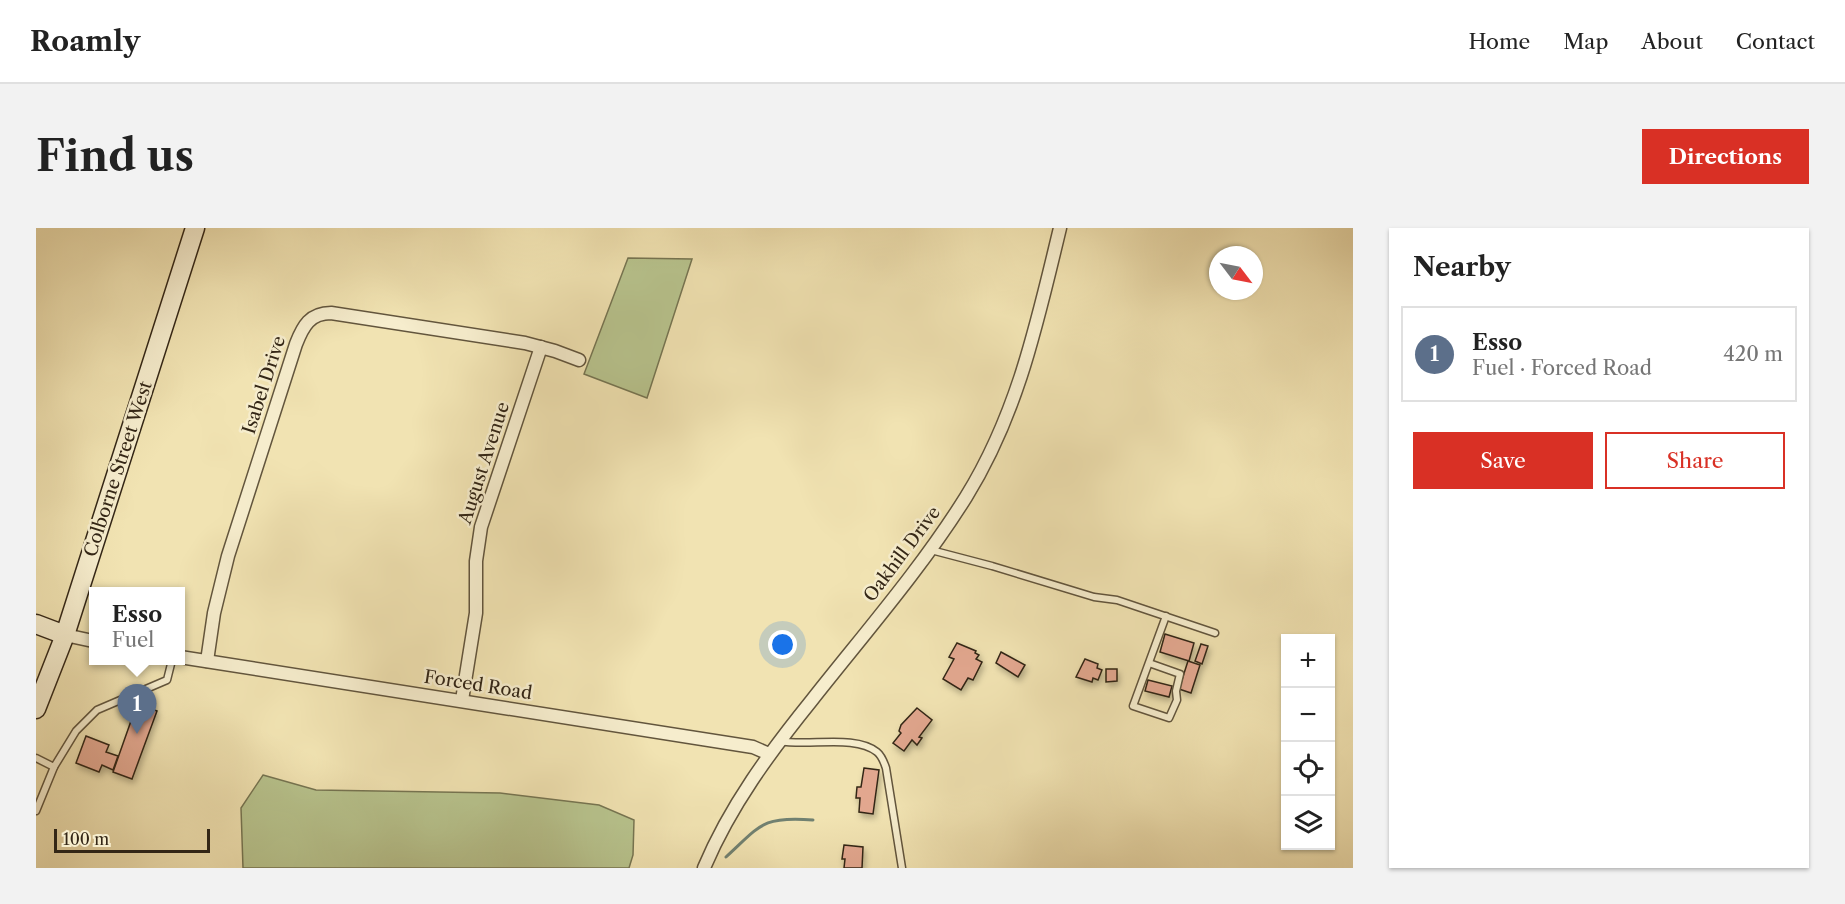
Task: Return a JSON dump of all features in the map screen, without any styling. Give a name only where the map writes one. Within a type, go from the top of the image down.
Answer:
[{"type":"main road","name":"Colborne Street West","points":[[36,709],[65,635],[195,228]]},
{"type":"main road","points":[[36,624],[65,635]]},
{"type":"street","name":"Oakhill Drive","points":[[704,868],[731,814],[769,754],[930,550],[974,484],[1008,415],[1028,359],[1060,228]]},
{"type":"street","name":"Isabel Drive","points":[[207,661],[214,613],[228,556],[296,344],[307,322],[315,315],[331,313],[541,347],[579,360]]},
{"type":"street","name":"August Avenue","points":[[462,700],[475,623],[476,561],[481,528],[541,347]]},
{"type":"street","points":[[65,635],[89,639]]},
{"type":"street","name":"Forced Road","points":[[185,658],[753,747],[769,754]]},
{"type":"lane","points":[[930,550],[1094,597],[1117,600],[1215,633]]},
{"type":"lane","points":[[1149,663],[1180,674],[1176,691],[1177,700],[1169,718],[1133,706],[1166,616]]},
{"type":"lane","points":[[36,811],[54,767],[76,731],[97,710],[167,680],[171,665]]},
{"type":"lane","points":[[779,741],[797,744],[855,743],[876,751],[886,768],[902,868]]},
{"type":"lane","points":[[36,758],[54,767]]},
{"type":"green space","points":[[628,258],[692,259],[647,398],[584,374]]},
{"type":"green space","points":[[263,775],[316,790],[500,793],[599,805],[634,820],[633,855],[629,868],[243,868],[241,808]]},
{"type":"building","points":[[1165,634],[1194,643],[1189,661],[1160,652]]},
{"type":"building","points":[[957,643],[976,651],[975,653],[979,655],[976,659],[982,662],[973,680],[968,678],[961,690],[943,679],[954,659],[949,657]]},
{"type":"building","points":[[1201,644],[1208,646],[1202,664],[1195,661]]},
{"type":"building","points":[[1001,652],[1025,665],[1018,677],[996,663]]},
{"type":"building","points":[[1085,659],[1098,664],[1097,668],[1102,670],[1098,680],[1093,678],[1092,682],[1076,677]]},
{"type":"building","points":[[1188,661],[1200,665],[1191,693],[1179,689]]},
{"type":"building","points":[[1106,669],[1117,669],[1117,681],[1106,682]]},
{"type":"building","points":[[1148,680],[1172,686],[1169,697],[1145,691]]},
{"type":"building","points":[[137,704],[157,711],[132,779],[113,772]]},
{"type":"building","points":[[917,708],[932,720],[919,737],[922,738],[917,745],[912,740],[904,751],[893,743],[901,733],[899,731],[901,725]]},
{"type":"building","points":[[86,736],[109,745],[106,752],[118,756],[113,770],[102,765],[99,772],[76,763]]},
{"type":"building","points":[[864,768],[879,770],[873,814],[859,812],[860,798],[856,798],[857,787],[861,787]]},
{"type":"building","points":[[844,845],[863,847],[862,868],[844,868],[845,859],[842,859]]},
{"type":"waterway","points":[[726,857],[755,830],[764,825],[783,820],[813,820]]},
{"type":"place","name":"Esso","points":[[137,734]]}]
